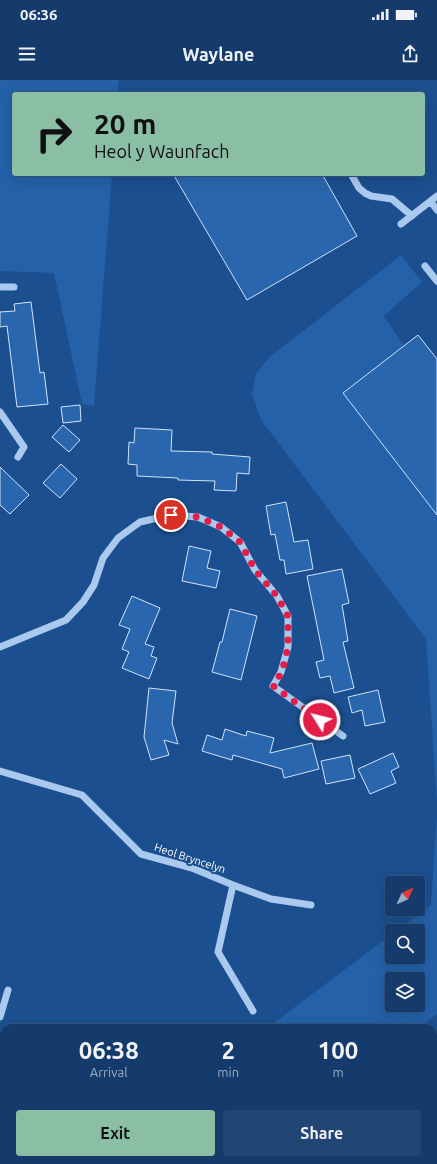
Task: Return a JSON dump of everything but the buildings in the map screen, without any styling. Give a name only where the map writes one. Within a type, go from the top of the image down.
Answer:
[{"type":"street","points":[[352,176],[359,188],[365,193],[371,196],[392,199],[412,216]]},
{"type":"street","points":[[401,224],[437,196]]},
{"type":"street","points":[[431,202],[437,210]]},
{"type":"street","points":[[425,266],[437,281]]},
{"type":"street","points":[[0,287],[14,287]]},
{"type":"street","points":[[0,412],[24,447],[18,457]]},
{"type":"street","points":[[0,647],[66,620],[83,602],[94,585],[103,558],[118,538],[140,522],[171,515],[198,517],[221,527],[240,542],[255,570],[277,596],[288,616],[288,647],[282,672],[273,686],[343,736]]},
{"type":"street","name":"Heol Bryncelyn","points":[[0,771],[82,795],[141,854],[192,868],[271,899],[311,905]]},
{"type":"street","name":"Heol Bryncelyn","points":[[233,885],[218,952],[253,1011]]},
{"type":"street","points":[[0,1017],[8,990]]},
{"type":"shaded area","points":[[0,80],[119,80],[117,92],[12,92],[12,176],[112,176],[94,406],[82,404],[54,273],[0,271]]},
{"type":"shaded area","points":[[401,255],[422,282],[384,316],[404,346],[343,393],[437,515],[437,802],[426,639],[261,420],[252,394],[256,373],[271,356]]},
{"type":"shaded area","points":[[437,815],[437,1014],[425,1024],[272,1024],[385,939],[385,964],[425,964],[425,924],[405,924],[416,916],[425,916],[425,909],[431,905]]},
{"type":"route","points":[[171,515],[198,517],[221,527],[240,542],[255,570],[277,596],[288,616],[288,647],[282,672],[273,686],[320,720]]}]
